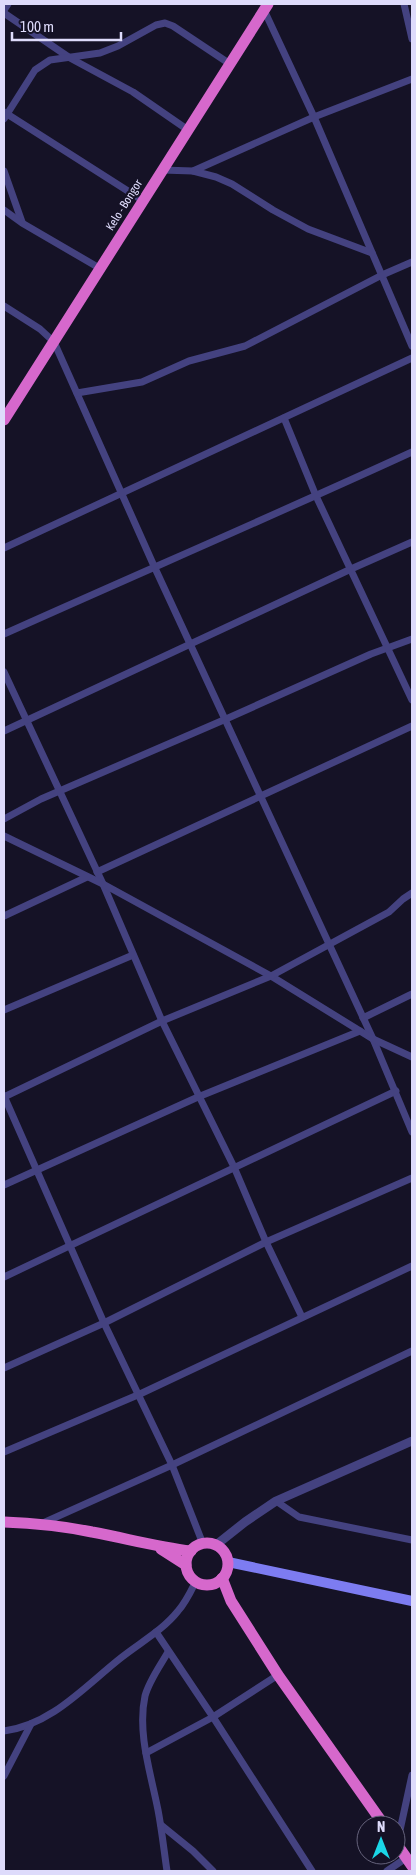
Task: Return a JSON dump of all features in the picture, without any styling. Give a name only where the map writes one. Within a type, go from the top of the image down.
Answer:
[{"type":"highway","name":"Kelo - Bongor","points":[[4,420],[7,408],[54,342],[142,200],[266,7]]},
{"type":"highway","points":[[4,1522],[40,1524],[191,1551]]},
{"type":"highway","points":[[203,1544],[216,1545],[222,1549],[228,1562],[226,1574],[216,1583],[209,1584],[196,1581],[188,1571],[186,1565],[187,1558],[191,1551],[203,1544]]},
{"type":"highway","points":[[158,1546],[186,1565]]},
{"type":"highway","points":[[222,1578],[231,1601],[278,1675],[377,1815]]},
{"type":"highway","points":[[209,1584],[231,1601]]},
{"type":"main road","points":[[228,1562],[412,1602]]},
{"type":"street","points":[[8,4],[4,11],[70,58],[133,92],[188,130]]},
{"type":"street","points":[[404,4],[412,39]]},
{"type":"street","points":[[266,7],[412,346]]},
{"type":"street","points":[[142,200],[4,115],[34,70],[50,60],[100,53],[118,46],[156,25],[173,26],[230,64]]},
{"type":"street","points":[[193,171],[314,117],[412,79]]},
{"type":"street","points":[[162,170],[193,171],[216,177],[232,184],[308,229],[372,253]]},
{"type":"street","points":[[4,171],[22,223]]},
{"type":"street","points":[[4,210],[22,223],[101,269]]},
{"type":"street","points":[[77,393],[142,382],[189,361],[245,346],[382,275],[412,262]]},
{"type":"street","points":[[4,306],[40,330],[54,342],[154,566],[373,1039],[412,1132]]},
{"type":"street","points":[[4,548],[412,358]]},
{"type":"street","points":[[284,418],[316,496],[412,700]]},
{"type":"street","points":[[4,634],[412,452]]},
{"type":"street","points":[[4,731],[412,542]]},
{"type":"street","points":[[4,819],[23,807],[371,654],[412,639]]},
{"type":"street","points":[[4,672],[98,872],[162,1021],[234,1167],[266,1242],[302,1317]]},
{"type":"street","points":[[98,872],[412,726]]},
{"type":"street","points":[[4,836],[103,884],[271,976],[373,1039],[412,1057]]},
{"type":"street","points":[[4,916],[87,877]]},
{"type":"street","points":[[203,1544],[172,1465],[140,1394],[104,1323],[4,1097],[162,1021],[271,976],[390,912],[412,893]]},
{"type":"street","points":[[4,1010],[133,954]]},
{"type":"street","points":[[363,1018],[412,994]]},
{"type":"street","points":[[4,1185],[198,1097],[360,1031]]},
{"type":"street","points":[[4,1277],[396,1091]]},
{"type":"street","points":[[4,1368],[104,1323],[266,1242],[412,1178]]},
{"type":"street","points":[[4,1452],[140,1394],[412,1266]]},
{"type":"street","points":[[40,1524],[172,1465],[412,1351]]},
{"type":"street","points":[[216,1545],[276,1501],[412,1442]]},
{"type":"street","points":[[276,1501],[299,1517],[412,1540]]},
{"type":"street","points":[[4,1731],[30,1724],[51,1714],[72,1698],[156,1632],[178,1611],[196,1581]]},
{"type":"street","points":[[156,1632],[312,1871]]},
{"type":"street","points":[[167,1871],[161,1826],[146,1753],[142,1717],[145,1695],[157,1669],[168,1652]]},
{"type":"street","points":[[146,1753],[213,1717],[278,1675]]},
{"type":"street","points":[[4,1776],[30,1724]]},
{"type":"street","points":[[403,1815],[412,1775]]},
{"type":"street","points":[[161,1826],[193,1850],[213,1871]]},
{"type":"street","points":[[388,1871],[409,1862]]}]
